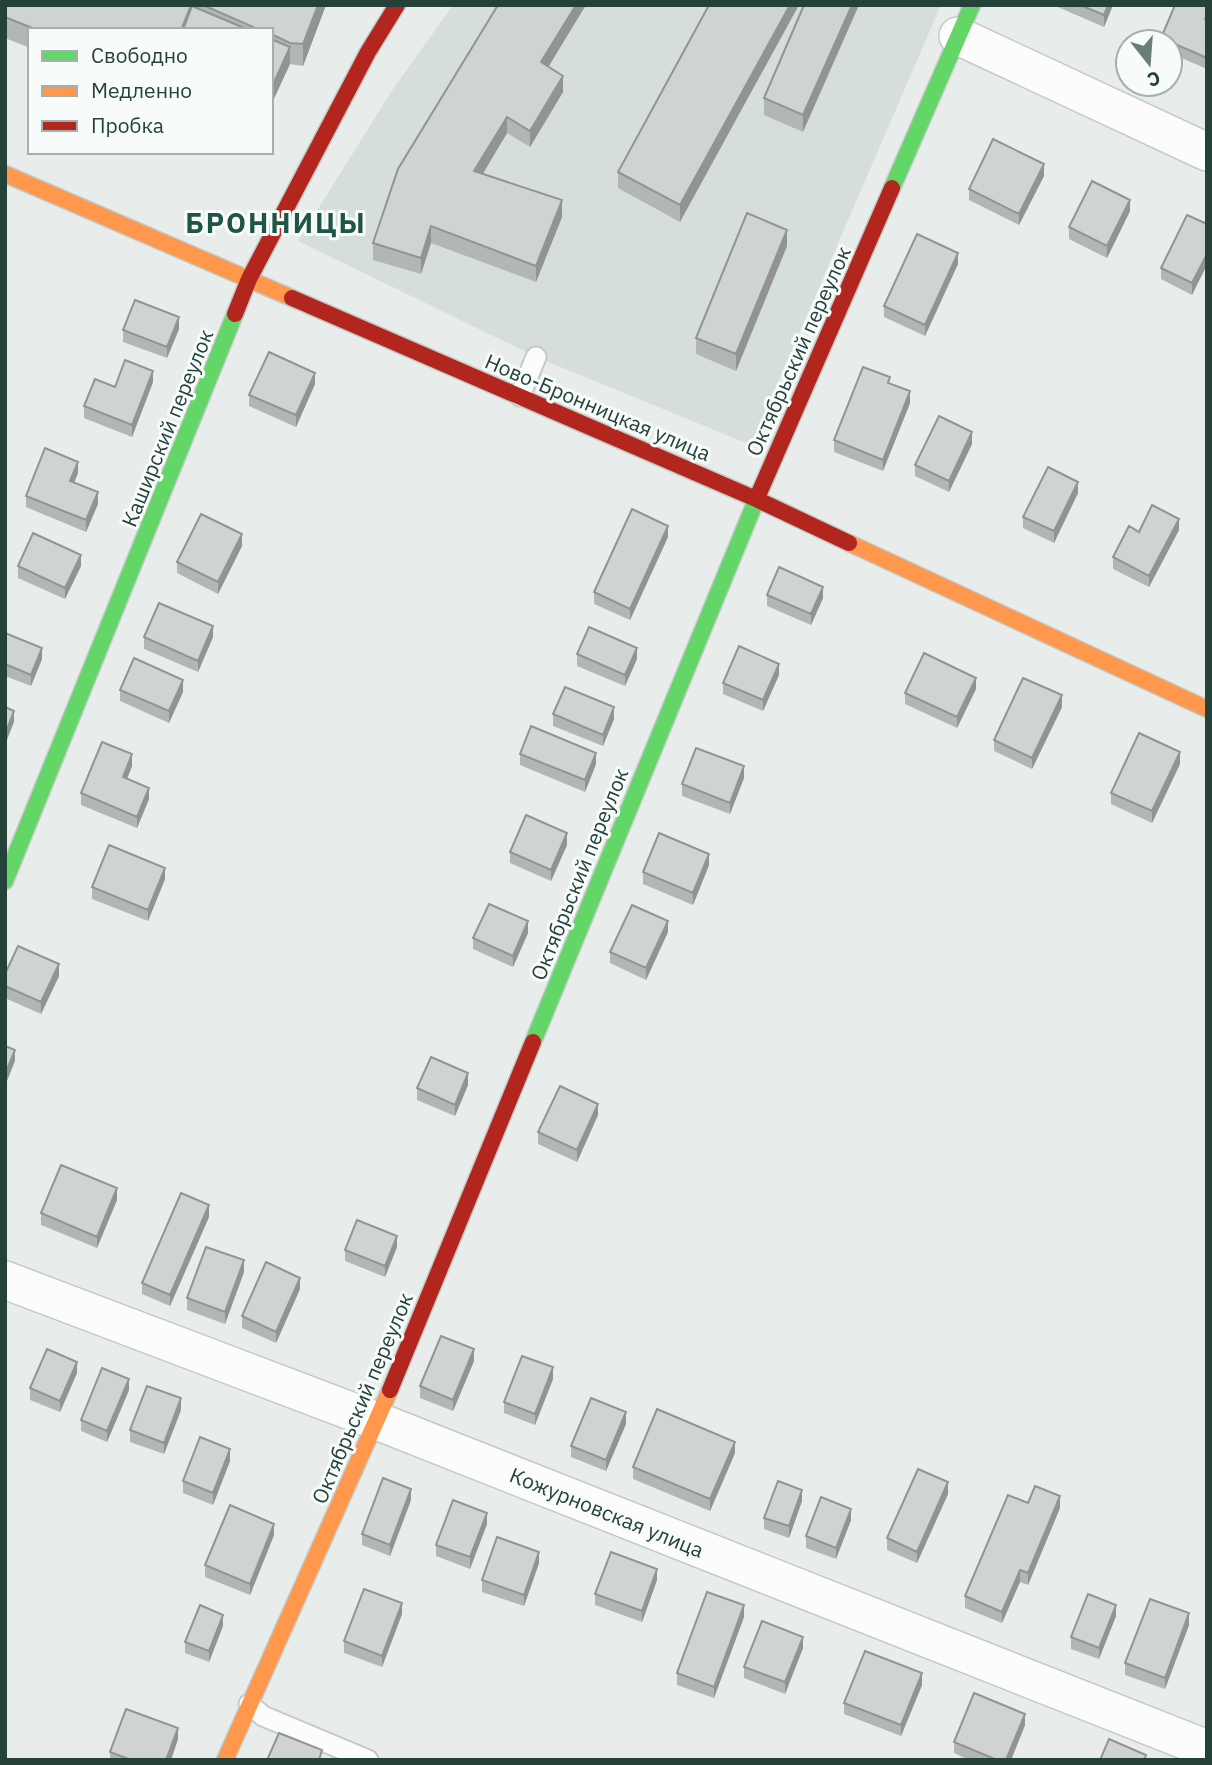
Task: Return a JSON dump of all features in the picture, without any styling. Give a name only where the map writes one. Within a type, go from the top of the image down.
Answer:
[{"type":"street","name":"Каширский переулок","points":[[5,881],[249,279],[368,52],[397,5]]},
{"type":"street","points":[[965,21],[1207,152]]},
{"type":"street","name":"Октябрьский переулок","points":[[225,1760],[377,1421],[756,499],[965,21]]},
{"type":"street","name":"Ново-Бронницкая улица","points":[[5,174],[756,499],[1207,709]]},
{"type":"street","name":"Кожурновская улица","points":[[5,1280],[377,1421],[1207,1749]]},
{"type":"lane","points":[[520,396],[536,357]]},
{"type":"lane","points":[[249,1704],[264,1716],[368,1760]]},
{"type":"shaded area","points":[[453,5],[941,5],[751,445],[536,357],[298,241],[391,92]]},
{"type":"building","points":[[5,5],[191,5],[182,28],[32,28],[5,17]]},
{"type":"building","points":[[203,5],[318,5],[303,44],[290,43],[273,35],[273,28],[255,28]]},
{"type":"building","points":[[498,5],[576,5],[541,62],[563,76],[530,131],[507,117],[474,171],[562,200],[536,266],[431,226],[421,258],[373,243],[398,169]]},
{"type":"building","points":[[709,5],[790,5],[680,205],[618,172]]},
{"type":"building","points":[[804,5],[852,5],[803,115],[764,98]]},
{"type":"building","points":[[1080,5],[1108,5],[1104,15]]},
{"type":"building","points":[[1175,5],[1207,5],[1207,58],[1184,48],[1184,28],[1165,28]]},
{"type":"building","points":[[192,6],[244,28],[184,28]]},
{"type":"building","points":[[273,40],[290,47],[273,85]]},
{"type":"building","points":[[993,139],[1044,164],[1019,214],[969,189]]},
{"type":"building","points":[[1092,181],[1130,200],[1107,246],[1069,227]]},
{"type":"building","points":[[747,213],[787,230],[736,354],[696,338]]},
{"type":"building","points":[[1187,215],[1207,224],[1207,254],[1192,283],[1161,268]]},
{"type":"building","points":[[917,234],[958,253],[925,325],[884,306]]},
{"type":"building","points":[[135,300],[179,317],[167,347],[123,330]]},
{"type":"building","points":[[269,352],[315,373],[296,415],[249,395]]},
{"type":"building","points":[[125,360],[153,371],[132,425],[84,406],[95,379],[115,387]]},
{"type":"building","points":[[863,367],[890,377],[888,383],[910,391],[883,460],[834,440]]},
{"type":"building","points":[[939,416],[972,432],[949,481],[915,465]]},
{"type":"building","points":[[45,448],[78,462],[70,481],[98,492],[86,520],[26,496]]},
{"type":"building","points":[[1048,467],[1078,482],[1054,531],[1023,517]]},
{"type":"building","points":[[1152,505],[1179,519],[1149,576],[1113,557],[1129,526],[1139,532]]},
{"type":"building","points":[[632,509],[668,526],[630,609],[594,592]]},
{"type":"building","points":[[201,514],[242,534],[218,582],[177,562]]},
{"type":"building","points":[[33,533],[81,555],[65,588],[18,566]]},
{"type":"building","points":[[779,567],[823,587],[811,614],[767,595]]},
{"type":"building","points":[[159,603],[213,626],[198,661],[144,637]]},
{"type":"building","points":[[589,627],[637,648],[625,675],[577,654]]},
{"type":"building","points":[[5,633],[42,648],[31,675],[5,664]]},
{"type":"building","points":[[739,646],[779,664],[763,700],[723,683]]},
{"type":"building","points":[[924,653],[976,678],[957,717],[905,693]]},
{"type":"building","points":[[134,658],[183,680],[169,711],[120,690]]},
{"type":"building","points":[[1023,678],[1062,695],[1032,758],[994,740]]},
{"type":"building","points":[[565,687],[614,707],[603,735],[553,714]]},
{"type":"building","points":[[5,707],[14,711],[5,734]]},
{"type":"building","points":[[531,726],[596,753],[585,780],[520,754]]},
{"type":"building","points":[[1139,733],[1180,752],[1152,811],[1111,793]]},
{"type":"building","points":[[102,742],[132,754],[123,777],[149,788],[137,817],[81,793]]},
{"type":"building","points":[[696,748],[744,766],[730,803],[682,784]]},
{"type":"building","points":[[526,815],[567,833],[551,870],[510,852]]},
{"type":"building","points":[[659,833],[709,854],[693,893],[643,872]]},
{"type":"building","points":[[109,845],[165,868],[148,910],[92,887]]},
{"type":"building","points":[[489,904],[528,921],[513,956],[473,938]]},
{"type":"building","points":[[632,905],[668,921],[646,968],[610,952]]},
{"type":"building","points":[[18,946],[59,964],[41,1002],[5,986],[5,974]]},
{"type":"building","points":[[5,1046],[15,1050],[5,1074]]},
{"type":"building","points":[[431,1057],[468,1073],[455,1105],[417,1088]]},
{"type":"building","points":[[560,1086],[598,1104],[577,1150],[538,1132]]},
{"type":"building","points":[[61,1165],[117,1188],[97,1237],[41,1213]]},
{"type":"building","points":[[181,1193],[209,1205],[170,1295],[142,1283]]},
{"type":"building","points":[[357,1220],[397,1236],[385,1266],[345,1250]]},
{"type":"building","points":[[206,1247],[244,1260],[225,1312],[187,1298]]},
{"type":"building","points":[[266,1262],[300,1278],[276,1332],[242,1316]]},
{"type":"building","points":[[441,1336],[474,1349],[453,1400],[420,1386]]},
{"type":"building","points":[[47,1349],[77,1362],[60,1401],[30,1388]]},
{"type":"building","points":[[522,1356],[553,1367],[535,1414],[504,1402]]},
{"type":"building","points":[[102,1368],[129,1379],[107,1431],[81,1420]]},
{"type":"building","points":[[147,1386],[181,1398],[164,1443],[130,1430]]},
{"type":"building","points":[[591,1398],[626,1412],[606,1460],[571,1446]]},
{"type":"building","points":[[657,1409],[735,1442],[710,1499],[633,1467]]},
{"type":"building","points":[[200,1437],[230,1449],[213,1493],[183,1481]]},
{"type":"building","points":[[918,1469],[948,1482],[917,1552],[887,1538]]},
{"type":"building","points":[[383,1478],[411,1489],[390,1545],[362,1534]]},
{"type":"building","points":[[778,1481],[802,1490],[789,1526],[764,1518]]},
{"type":"building","points":[[1035,1486],[1060,1496],[1028,1573],[1020,1570],[1002,1612],[965,1596],[1008,1495],[1028,1503]]},
{"type":"building","points":[[821,1497],[851,1509],[836,1548],[806,1536]]},
{"type":"building","points":[[453,1500],[487,1513],[470,1557],[436,1545]]},
{"type":"building","points":[[230,1505],[274,1524],[250,1584],[205,1565]]},
{"type":"building","points":[[497,1537],[539,1552],[524,1595],[482,1580]]},
{"type":"building","points":[[611,1552],[657,1569],[642,1611],[595,1594]]},
{"type":"building","points":[[364,1589],[402,1603],[382,1656],[344,1641]]},
{"type":"building","points":[[707,1592],[744,1605],[714,1687],[677,1673]]},
{"type":"building","points":[[1088,1594],[1116,1605],[1099,1648],[1071,1637]]},
{"type":"building","points":[[1150,1599],[1189,1613],[1165,1678],[1125,1663]]},
{"type":"building","points":[[200,1605],[223,1615],[209,1651],[185,1642]]},
{"type":"building","points":[[762,1621],[803,1637],[785,1682],[744,1667]]},
{"type":"building","points":[[865,1651],[922,1673],[901,1725],[844,1703]]},
{"type":"building","points":[[974,1693],[1025,1714],[1006,1760],[997,1760],[954,1742]]},
{"type":"building","points":[[126,1709],[178,1728],[166,1760],[131,1760],[110,1752]]},
{"type":"building","points":[[279,1733],[322,1750],[319,1760],[267,1760]]},
{"type":"building","points":[[1109,1739],[1146,1755],[1144,1760],[1100,1760]]},
{"type":"traffic: fast","points":[[892,188],[972,5]]},
{"type":"traffic: fast","points":[[5,881],[235,314]]},
{"type":"traffic: fast","points":[[533,1042],[760,491]]},
{"type":"traffic: slow","points":[[5,174],[292,298]]},
{"type":"traffic: slow","points":[[849,543],[1207,709]]},
{"type":"traffic: slow","points":[[225,1760],[390,1390]]},
{"type":"traffic: jam","points":[[235,314],[249,279],[368,52],[397,5]]},
{"type":"traffic: jam","points":[[760,491],[892,188]]},
{"type":"traffic: jam","points":[[292,298],[756,499],[849,543]]},
{"type":"traffic: jam","points":[[390,1390],[533,1042]]},
{"type":"district","name":"БРОННИЦЫ","points":[[276,222]]}]
